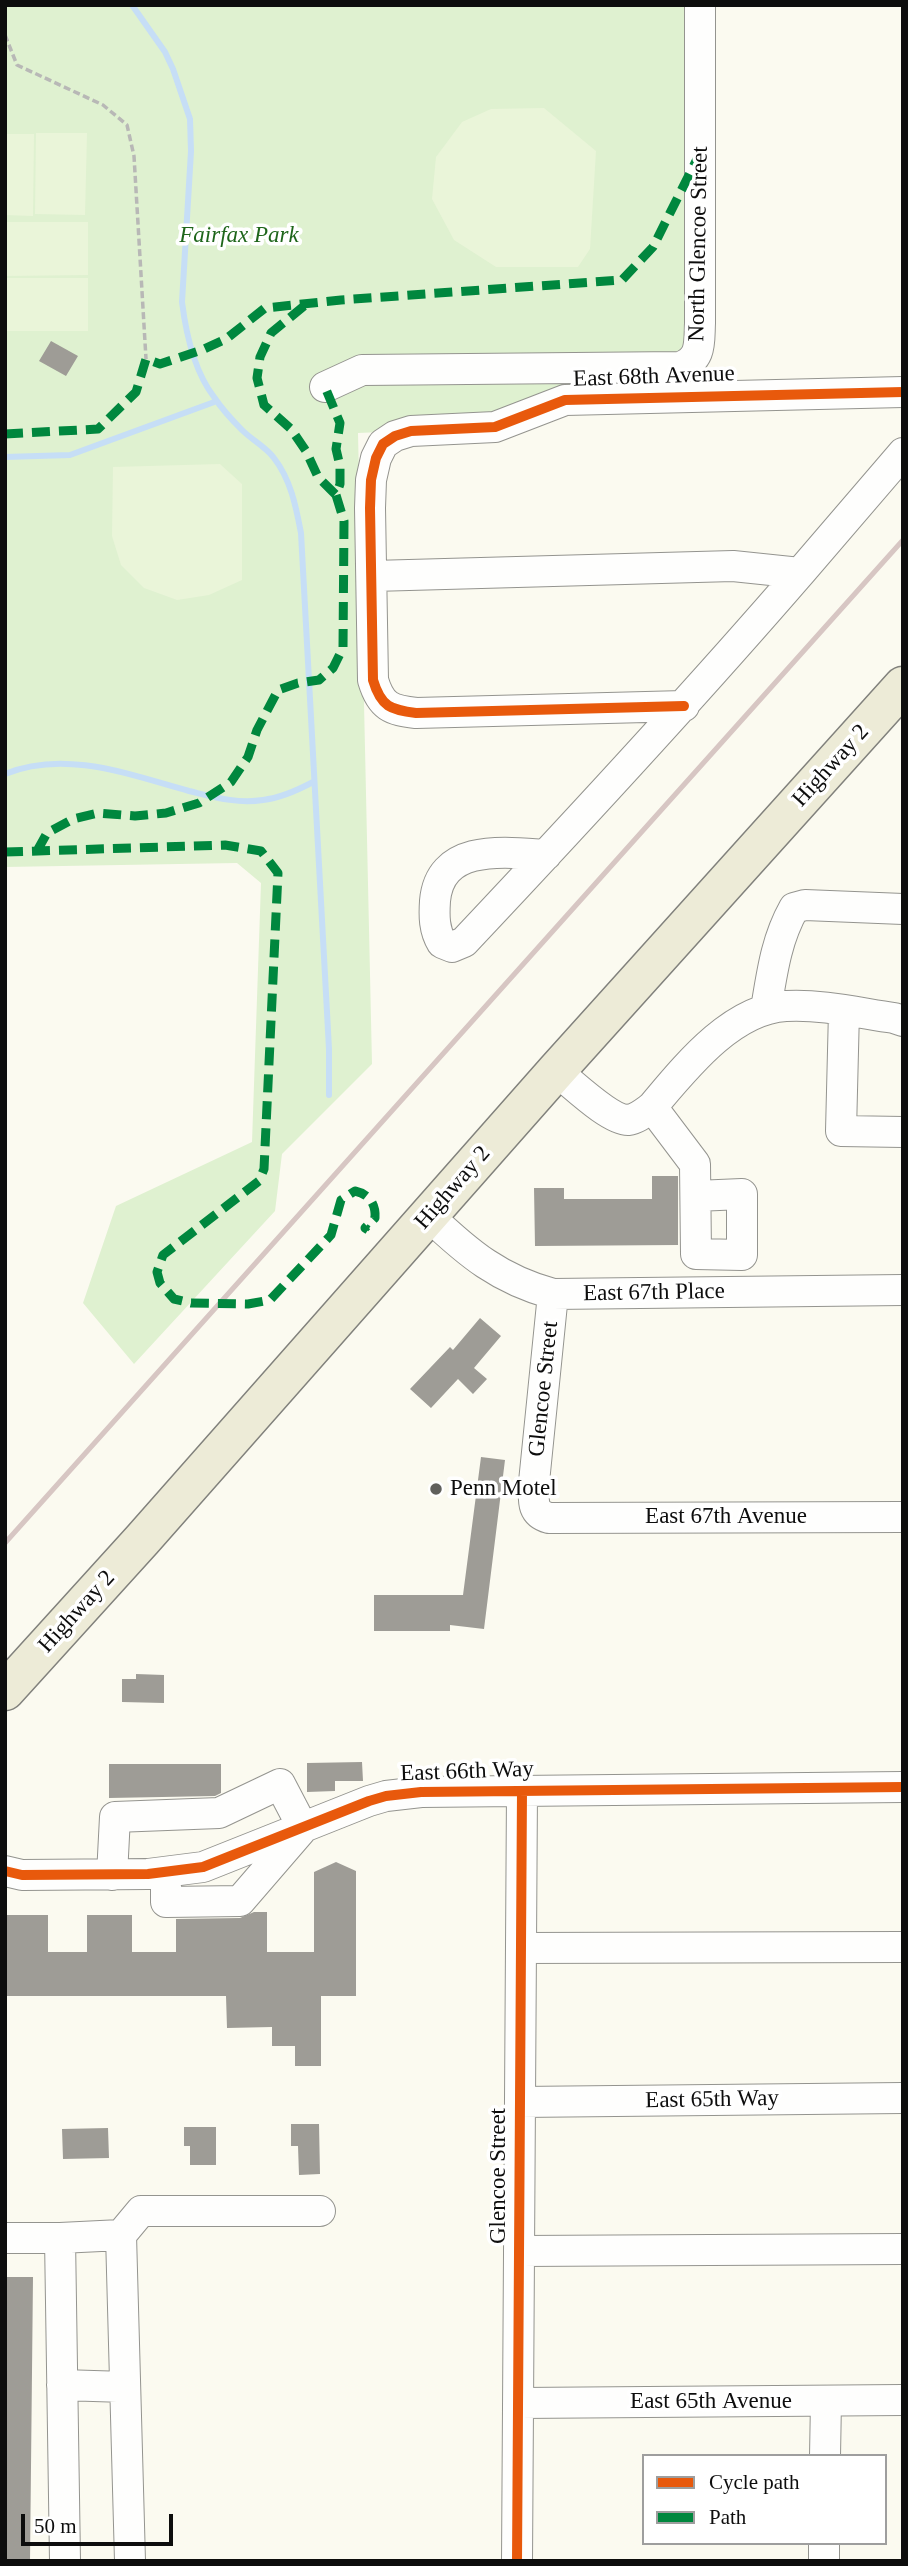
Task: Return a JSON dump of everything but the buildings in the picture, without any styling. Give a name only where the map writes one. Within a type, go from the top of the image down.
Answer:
[{"type":"main road","name":"Highway 2","points":[[5,1691],[556,1071],[903,686]]},
{"type":"street","name":"North Glencoe Street","points":[[326,387],[362,370],[680,367],[690,363],[697,354],[700,323],[700,5]]},
{"type":"street","name":"East 68th Avenue","points":[[373,576],[371,480],[376,458],[383,444],[395,436],[411,431],[495,427],[565,400],[903,392]]},
{"type":"street","points":[[546,855],[684,706],[903,453]]},
{"type":"street","points":[[684,706],[416,713],[392,709],[382,701],[373,680],[373,576],[733,566],[800,573]]},
{"type":"street","points":[[766,1009],[775,956],[783,928],[794,908],[805,905],[903,909]]},
{"type":"street","points":[[556,1071],[615,1117],[629,1120],[641,1116],[652,1107],[715,1038],[742,1019],[766,1009],[786,1006],[844,1011],[903,1021]]},
{"type":"street","points":[[844,1011],[841,1131],[903,1132]]},
{"type":"street","points":[[652,1107],[695,1164],[695,1196]]},
{"type":"street","name":"East 67th Place","points":[[429,1216],[458,1244],[496,1272],[513,1281],[553,1294],[903,1290]]},
{"type":"street","name":"Glencoe Street","points":[[549,1518],[536,1512],[534,1482],[553,1294]]},
{"type":"street","name":"East 67th Avenue","points":[[549,1518],[903,1517]]},
{"type":"street","points":[[111,1875],[115,1817],[219,1813],[281,1784],[303,1828],[240,1901],[166,1902],[166,1873]]},
{"type":"street","name":"East 66th Way","points":[[5,1871],[22,1875],[166,1873],[213,1863],[386,1796],[421,1792],[903,1787]]},
{"type":"street","name":"Glencoe Street","points":[[517,2561],[522,1791]]},
{"type":"street","points":[[521,1948],[903,1947]]},
{"type":"street","name":"East 65th Way","points":[[520,2102],[903,2098]]},
{"type":"street","points":[[130,2561],[121,2235],[141,2211],[320,2211]]},
{"type":"street","points":[[5,2238],[121,2235]]},
{"type":"street","points":[[60,2238],[65,2561]]},
{"type":"street","points":[[520,2251],[903,2249]]},
{"type":"street","points":[[62,2385],[125,2387]]},
{"type":"street","name":"East 65th Avenue","points":[[520,2403],[903,2400]]},
{"type":"street","points":[[825,2454],[826,2401]]},
{"type":"path","points":[[5,35],[17,65],[103,105],[127,125],[134,156],[146,359]]},
{"type":"green space","name":"Fairfax Park","points":[[5,5],[700,5],[699,342],[495,427],[358,433],[372,1064],[282,1154],[275,1211],[134,1364],[83,1303],[116,1206],[252,1142],[261,883],[237,863],[5,867]]},
{"type":"green space","points":[[544,108],[596,151],[590,249],[578,267],[496,267],[454,240],[432,199],[436,157],[462,122],[491,109]]},
{"type":"green space","points":[[36,133],[87,133],[85,215],[35,214]]},
{"type":"green space","points":[[5,134],[34,134],[33,216],[5,215]]},
{"type":"green space","points":[[5,222],[88,222],[88,275],[5,276]]},
{"type":"green space","points":[[5,278],[88,278],[88,331],[5,331]]},
{"type":"green space","points":[[220,464],[242,484],[242,580],[209,595],[177,600],[144,588],[121,565],[112,536],[113,467]]},
{"type":"waterway","points":[[132,5],[165,52],[190,119],[191,151],[182,302],[192,352],[201,376],[220,406],[242,430],[271,454],[280,466],[292,494],[301,533],[329,1049],[329,1095]]},
{"type":"waterway","points":[[5,457],[70,455],[217,401]]},
{"type":"waterway","points":[[5,774],[28,767],[74,764],[121,772],[217,798],[244,801],[276,797],[313,782]]},
{"type":"railway","points":[[5,1543],[903,540]]},
{"type":"marked path","points":[[5,434],[98,429],[136,392],[146,359],[160,364],[202,350],[226,339],[265,308],[622,280],[653,247],[700,153]]},
{"type":"marked path","points":[[304,306],[271,333],[260,357],[257,378],[264,405],[291,429],[306,451],[318,477],[336,495]]},
{"type":"marked path","points":[[37,851],[47,833],[73,819],[98,813],[135,816],[166,813],[199,803],[231,782],[248,757],[257,730],[278,690],[319,680],[333,668],[343,648],[344,521],[336,495],[340,484],[336,449],[340,423],[325,387]]},
{"type":"marked path","points":[[5,852],[225,845],[261,851],[278,873],[264,1169],[259,1181],[163,1255],[157,1272],[160,1283],[174,1299],[191,1303],[248,1304],[270,1300],[331,1235],[341,1200],[355,1191],[368,1197],[374,1208],[375,1218],[365,1228],[368,1230]]},
{"type":"cycle path","points":[[684,706],[416,713],[388,706],[373,680],[371,480],[376,458],[383,444],[395,436],[411,431],[495,427],[565,400],[903,392]]},
{"type":"cycle path","points":[[5,1871],[22,1875],[148,1874],[203,1867],[369,1801],[421,1792],[903,1787]]},
{"type":"cycle path","points":[[517,2561],[522,1791]]},
{"type":"place","name":"Penn Motel","points":[[436,1489]]}]
